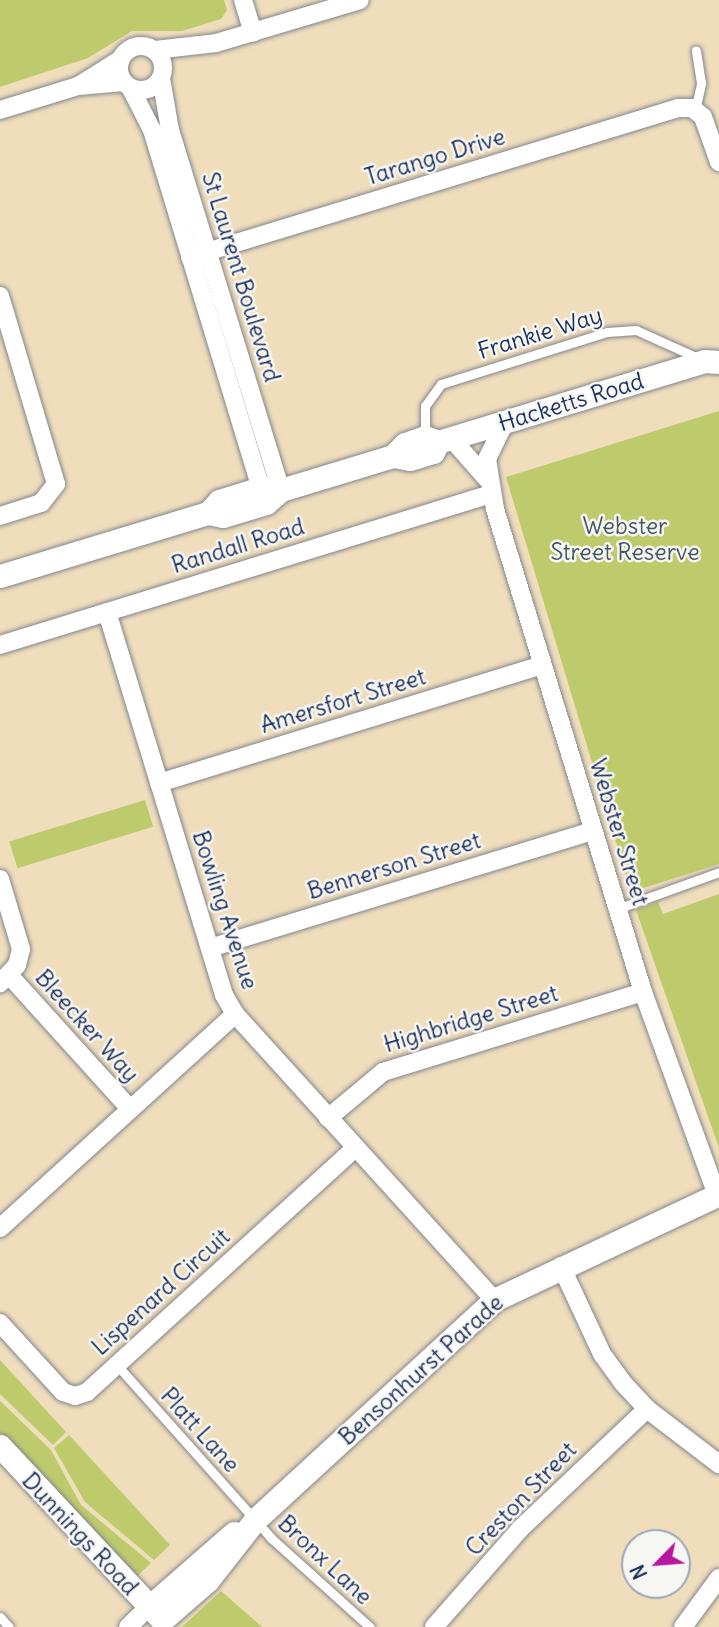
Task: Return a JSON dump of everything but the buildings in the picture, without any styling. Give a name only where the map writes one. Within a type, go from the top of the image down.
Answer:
[{"type":"street","points":[[243,0],[253,33]]},
{"type":"street","points":[[0,110],[78,86],[121,59],[135,46],[155,50],[216,43],[360,0]]},
{"type":"street","points":[[78,86],[127,85],[151,88],[162,73],[216,43]]},
{"type":"street","points":[[155,50],[162,73]]},
{"type":"street","points":[[121,59],[119,71],[127,85]]},
{"type":"street","name":"St Laurent Boulevard","points":[[162,73],[164,111],[208,252],[269,494]]},
{"type":"street","name":"St Laurent Boulevard","points":[[127,85],[148,117],[190,257],[269,494]]},
{"type":"street","name":"Tarango Drive","points":[[190,257],[678,108],[695,110]]},
{"type":"street","points":[[695,110],[707,124],[719,162]]},
{"type":"street","points":[[0,296],[56,484],[41,503],[0,516]]},
{"type":"street","name":"Hacketts Road","points":[[0,576],[208,513],[223,516],[269,494],[393,456],[410,459],[432,452],[438,439],[505,422],[714,357]]},
{"type":"street","name":"Webster Street","points":[[505,422],[487,459],[489,486],[643,992],[718,1195]]},
{"type":"street","name":"Webster Street","points":[[438,439],[489,486]]},
{"type":"street","name":"Randall Road","points":[[0,645],[489,486]]},
{"type":"street","name":"Bowling Avenue","points":[[107,612],[210,948],[234,1014],[494,1300]]},
{"type":"street","name":"Amersfort Street","points":[[159,783],[542,665]]},
{"type":"street","name":"Bennerson Street","points":[[210,948],[593,831]]},
{"type":"street","points":[[0,879],[21,949],[4,979]]},
{"type":"street","name":"Bleecker Way","points":[[4,979],[130,1109]]},
{"type":"street","name":"Highbridge Street","points":[[328,1118],[383,1072],[643,992]]},
{"type":"street","points":[[0,1228],[234,1014]]},
{"type":"street","name":"Lispenard Circuit","points":[[0,1323],[68,1395],[87,1392],[355,1148]]},
{"type":"street","name":"Bensonhurst Parade","points":[[128,1627],[159,1620],[208,1580],[255,1520],[494,1300],[561,1266],[718,1195]]},
{"type":"street","points":[[561,1266],[606,1361],[647,1409],[719,1464]]},
{"type":"street","name":"Creston Street","points":[[434,1627],[520,1529],[647,1409]]},
{"type":"street","name":"Dunnings Road","points":[[0,1446],[159,1620]]},
{"type":"street","points":[[683,1627],[719,1578]]},
{"type":"lane","points":[[695,110],[702,83],[696,50]]},
{"type":"lane","name":"Frankie Way","points":[[438,439],[425,406],[442,384],[607,332],[628,329],[714,357]]},
{"type":"lane","points":[[617,909],[719,872]]},
{"type":"lane","name":"Platt Lane","points":[[117,1366],[255,1520]]},
{"type":"lane","name":"Bronx Lane","points":[[255,1520],[370,1627]]},
{"type":"lane","points":[[0,1617],[9,1627]]},
{"type":"green space","points":[[0,0],[224,0],[227,10],[221,19],[182,31],[132,31],[88,58],[0,87]]},
{"type":"green space","name":"Webster Street Reserve","points":[[719,411],[719,864],[631,892],[506,477]]},
{"type":"green space","points":[[145,800],[153,827],[17,868],[9,842]]},
{"type":"green space","points":[[719,894],[719,1148],[636,910],[658,902],[663,914]]},
{"type":"green space","points":[[0,1360],[66,1432],[53,1445],[0,1394]]},
{"type":"green space","points":[[0,1401],[51,1450],[81,1505],[151,1563],[137,1576],[131,1577],[0,1433]]},
{"type":"green space","points":[[69,1435],[170,1545],[154,1560],[85,1502],[54,1448]]},
{"type":"green space","points":[[221,1591],[262,1627],[182,1627]]}]
